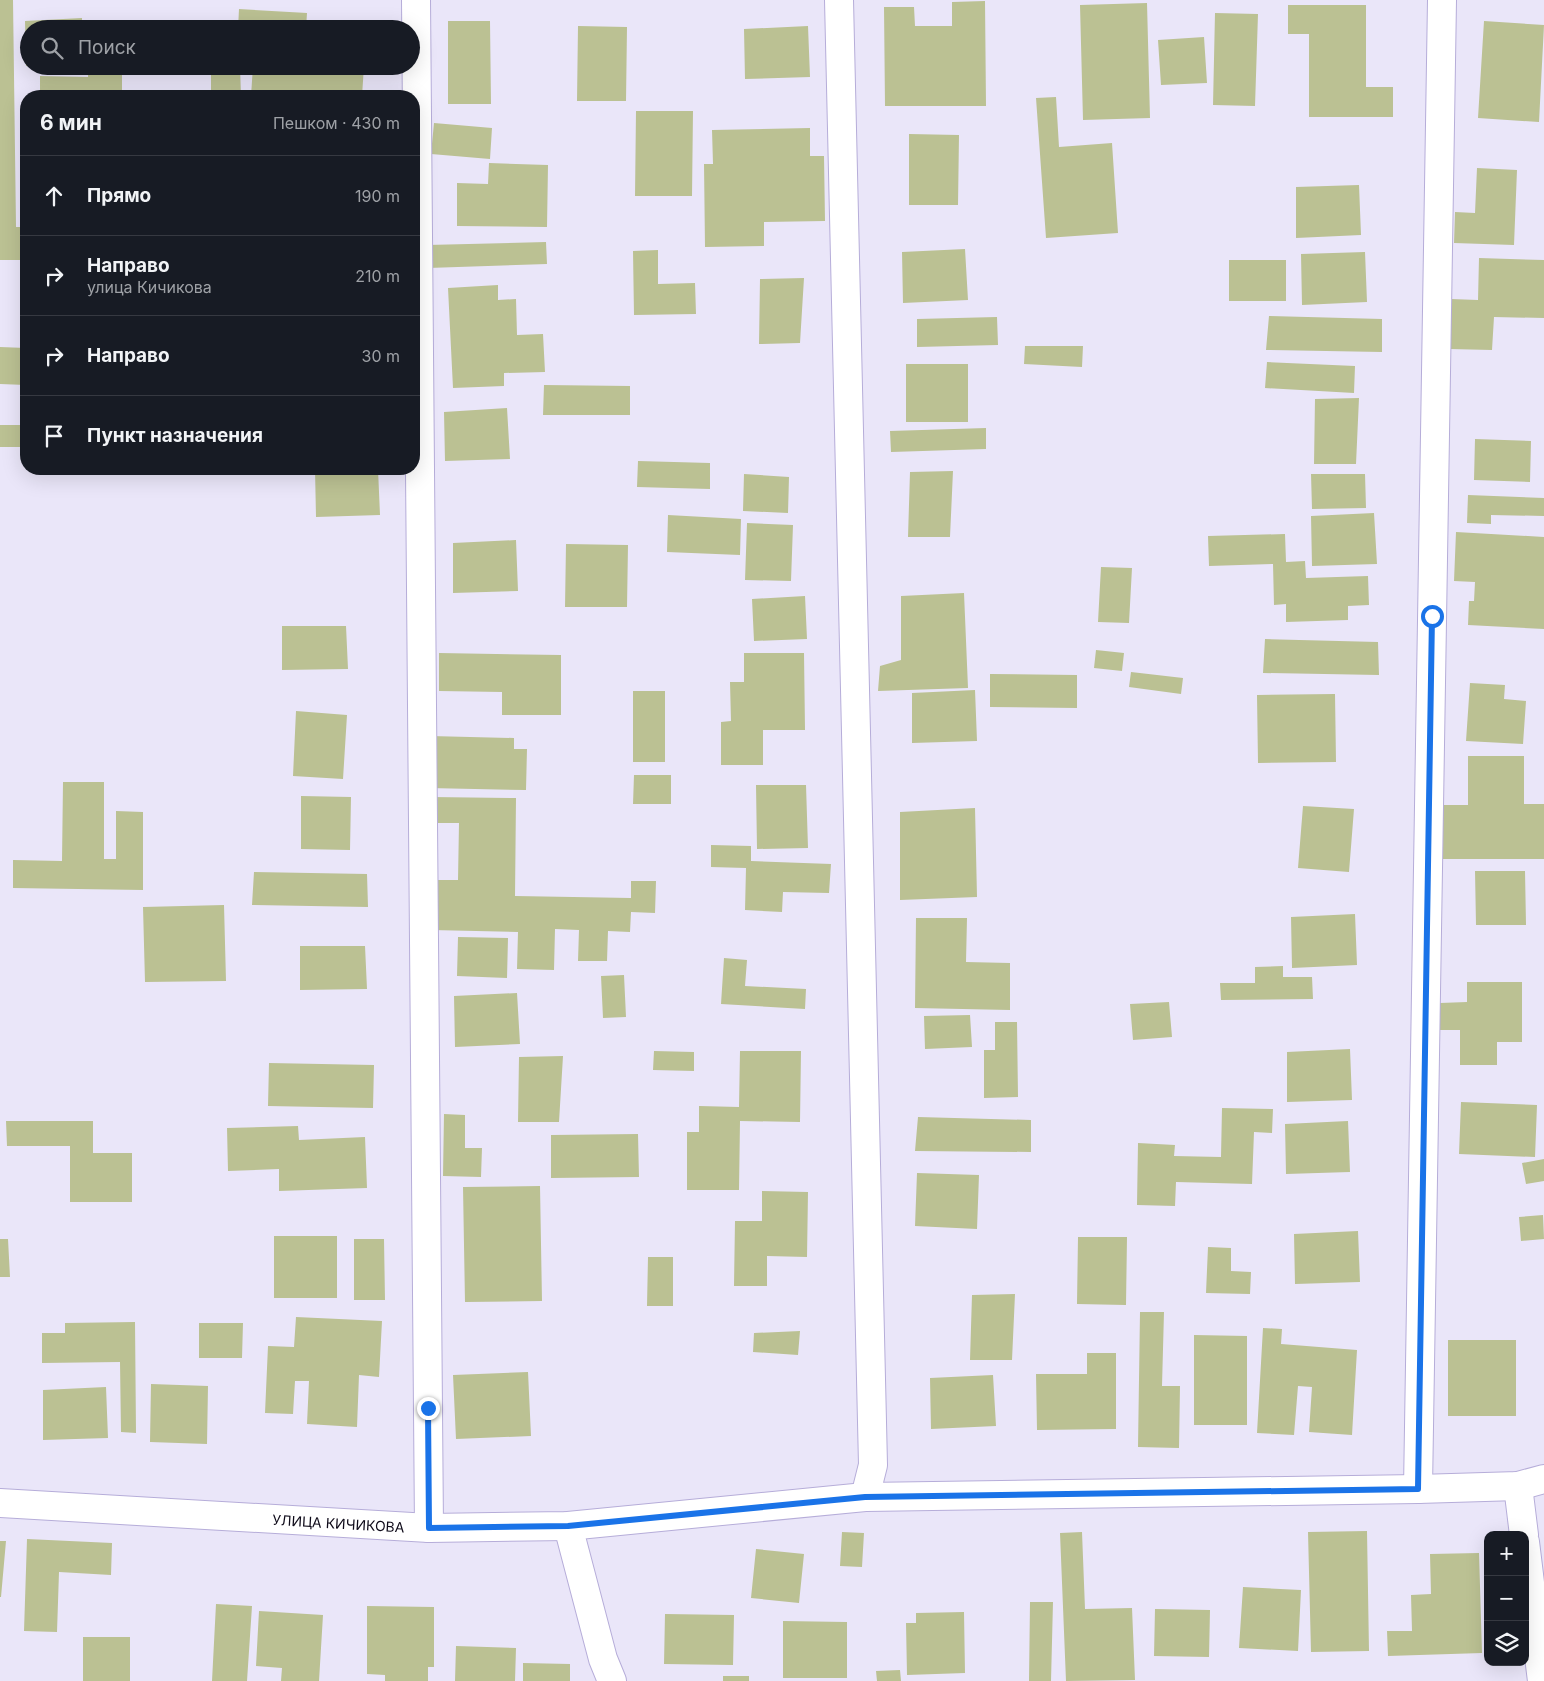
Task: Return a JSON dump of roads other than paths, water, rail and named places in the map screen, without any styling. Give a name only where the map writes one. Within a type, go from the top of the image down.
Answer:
[{"type":"street","points":[[416,0],[416,20]]},
{"type":"street","points":[[839,0],[873,1465],[865,1497]]},
{"type":"street","points":[[1418,1489],[1442,0]]},
{"type":"street","points":[[417,75],[417,90]]},
{"type":"street","points":[[420,470],[429,1528]]},
{"type":"street","points":[[1525,1531],[1531,1483]]},
{"type":"street","name":"УЛИЦА КИЧИКОВА","points":[[0,1503],[429,1528],[568,1526],[865,1497],[1418,1489],[1531,1483]]},
{"type":"street","points":[[568,1526],[602,1659],[612,1681]]},
{"type":"street","points":[[1529,1575],[1542,1681]]}]
